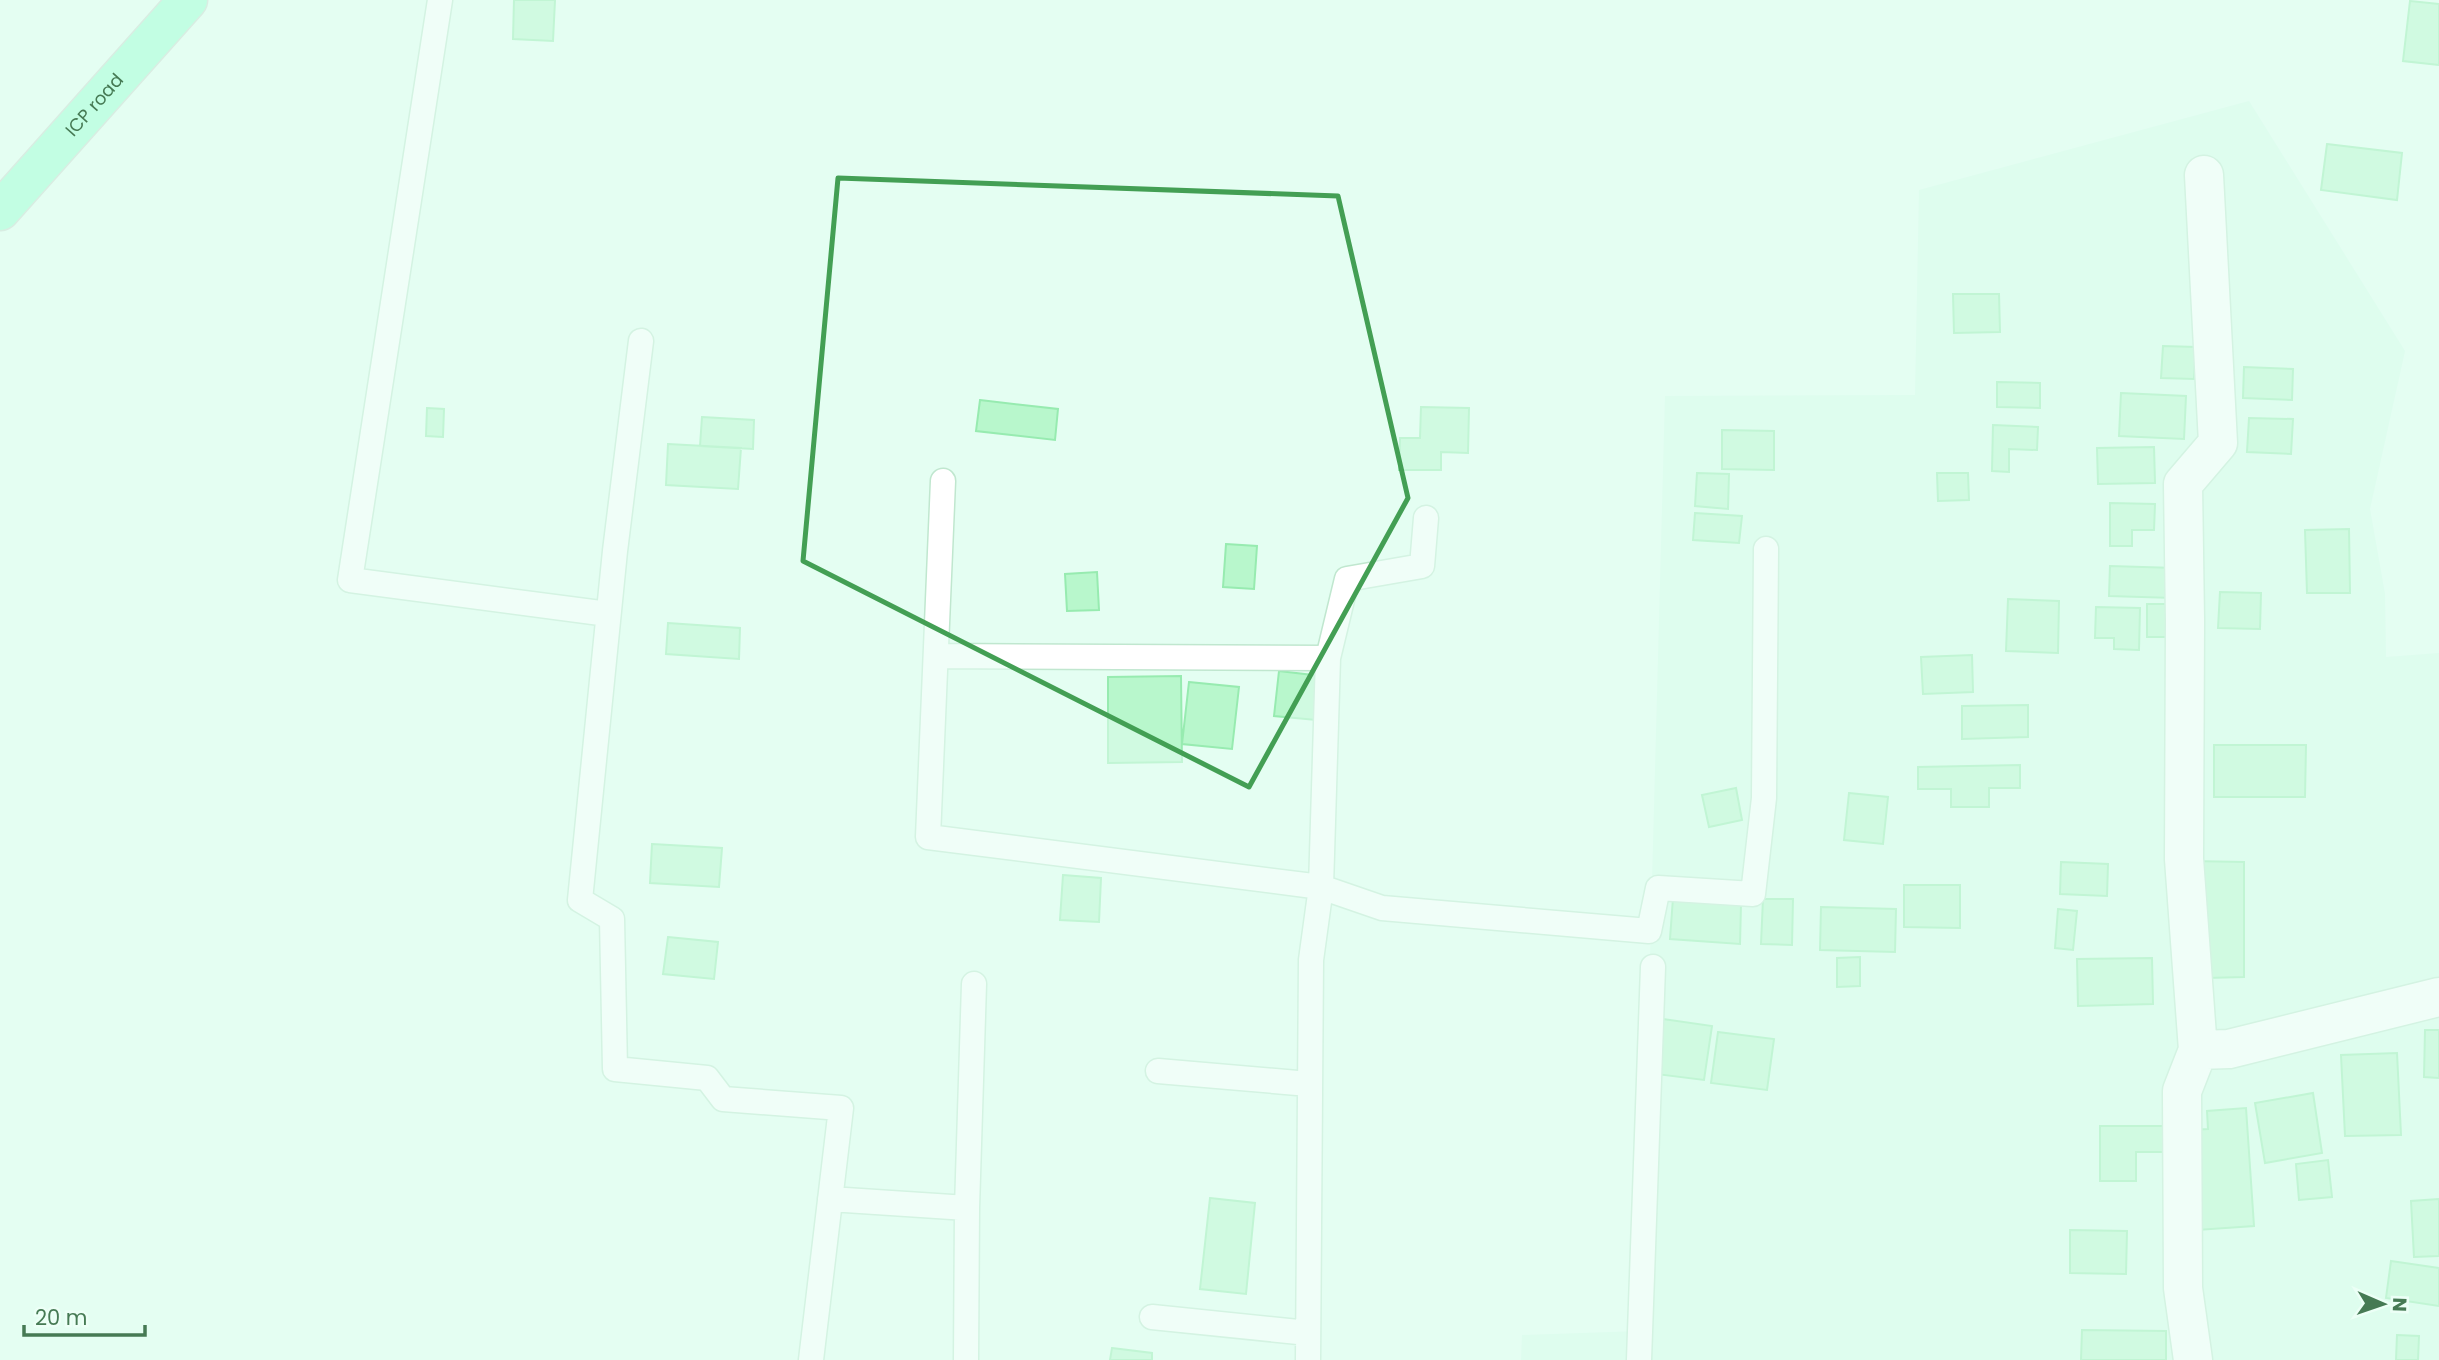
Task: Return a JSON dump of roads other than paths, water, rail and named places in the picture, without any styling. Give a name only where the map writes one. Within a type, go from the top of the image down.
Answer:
[{"type":"main road","name":"ICP road","points":[[0,211],[188,0]]},
{"type":"street","points":[[2193,1360],[2183,1288],[2182,1091],[2198,1050],[2184,859],[2183,484],[2217,443],[2204,175]]},
{"type":"street","points":[[2198,1050],[2229,1049],[2439,997]]},
{"type":"lane","points":[[440,0],[350,580],[608,614]]},
{"type":"lane","points":[[641,341],[608,614],[580,900],[612,919],[615,1069],[707,1078],[723,1099],[841,1108],[811,1360]]},
{"type":"lane","points":[[943,481],[928,837],[1321,887],[1382,908],[1649,931],[1658,888],[1753,894],[1764,799],[1766,549]]},
{"type":"lane","points":[[1308,1360],[1311,960],[1321,887],[1328,658],[1347,579],[1422,566],[1426,518]]},
{"type":"lane","points":[[937,656],[1328,658]]},
{"type":"lane","points":[[1639,1360],[1653,967]]},
{"type":"lane","points":[[966,1360],[967,1209],[974,984]]},
{"type":"lane","points":[[1158,1071],[1309,1084]]},
{"type":"lane","points":[[830,1199],[967,1209]]},
{"type":"lane","points":[[1152,1317],[1308,1333]]}]
